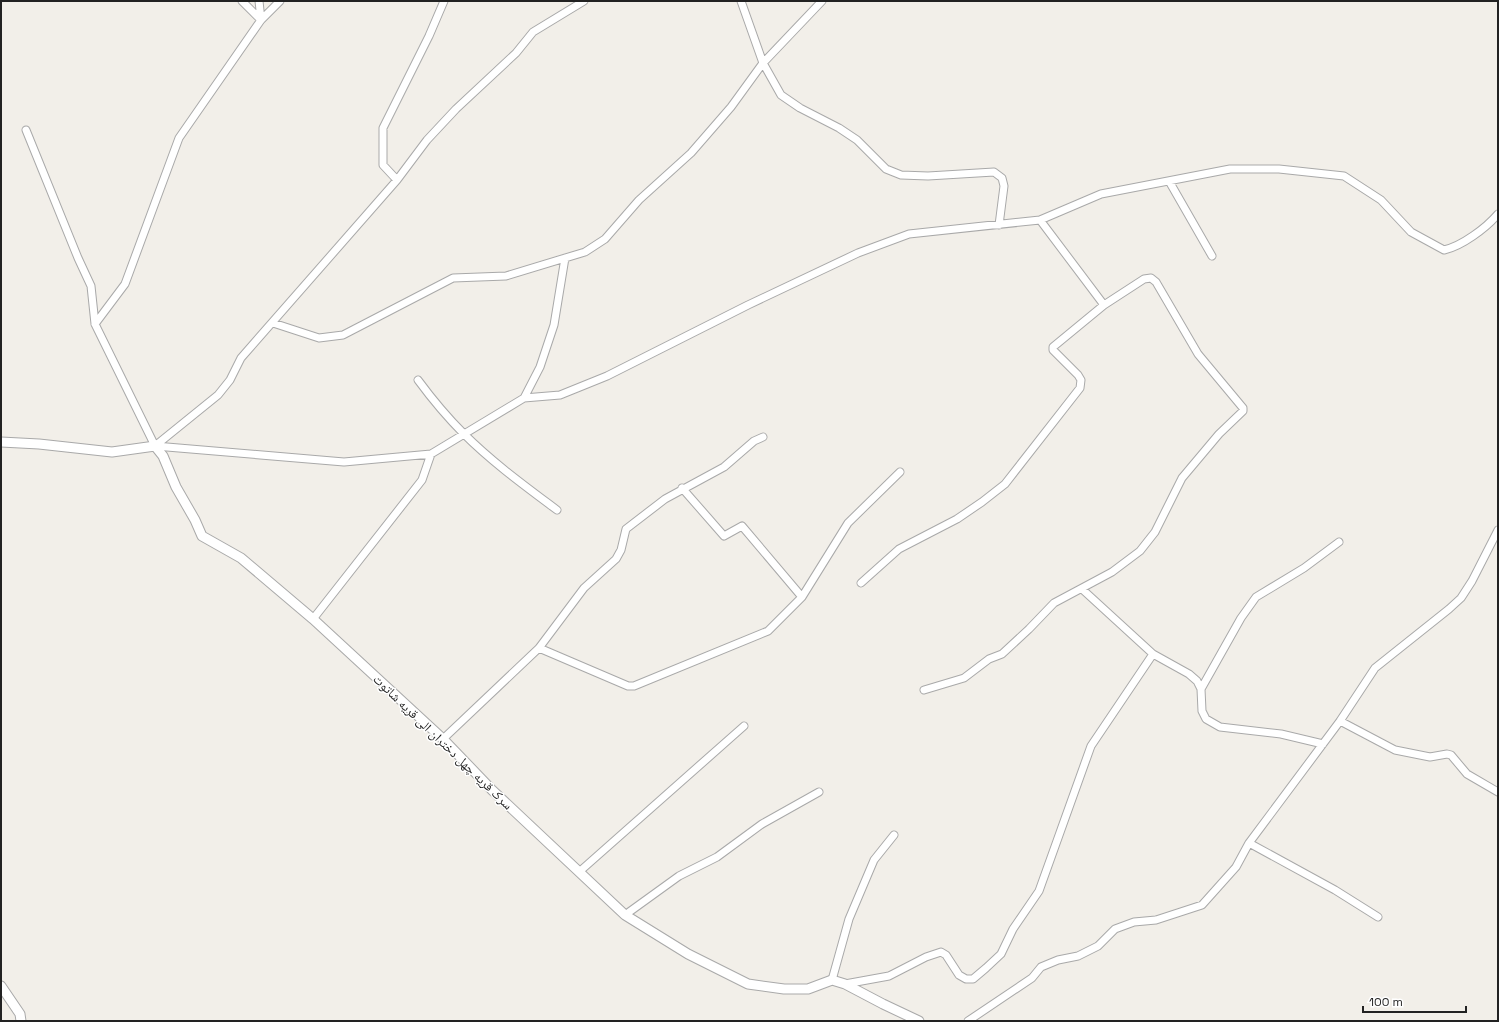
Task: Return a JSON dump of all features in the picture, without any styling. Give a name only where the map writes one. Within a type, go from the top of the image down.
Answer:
[{"type":"street","points":[[242,1],[261,20]]},
{"type":"street","points":[[259,1],[261,20]]},
{"type":"street","points":[[95,324],[125,284],[179,138],[261,20],[280,1]]},
{"type":"street","points":[[397,180],[383,165],[382,128],[429,36],[444,1]]},
{"type":"street","points":[[155,446],[218,395],[230,380],[241,358],[397,180],[427,140],[456,109],[516,53],[533,32],[584,1]]},
{"type":"street","points":[[741,1],[763,63],[781,95],[800,108],[839,128],[857,140],[886,169],[901,175],[928,176],[994,172],[1002,178],[1004,186],[999,225]]},
{"type":"street","points":[[273,323],[319,338],[343,335],[453,278],[506,276],[585,252],[605,239],[639,200],[691,153],[731,107],[763,63],[822,1]]},
{"type":"street","points":[[26,130],[78,258],[91,286],[95,324],[155,446]]},
{"type":"street","points":[[1,442],[39,444],[112,452],[155,446],[344,462],[431,454],[524,398],[560,395],[607,376],[748,305],[844,260],[909,234],[1040,220],[1101,194],[1230,169],[1279,169],[1344,176],[1381,200],[1411,232],[1444,250],[1455,248],[1491,222],[1498,214]]},
{"type":"street","points":[[1169,181],[1212,256]]},
{"type":"street","points":[[1040,220],[1104,305]]},
{"type":"street","points":[[524,398],[540,367],[554,325],[565,258]]},
{"type":"street","points":[[860,583],[899,549],[957,519],[1005,484],[1080,388],[1081,380],[1078,375],[1053,350],[1053,347],[1104,305],[1144,279],[1151,278],[1156,282],[1198,354],[1243,408],[1243,411],[1219,434],[1182,478],[1155,532],[1140,551],[1112,572],[1054,603],[1002,654],[990,659],[964,678],[924,690]]},
{"type":"street","points":[[418,380],[441,409],[464,434],[502,468],[557,510]]},
{"type":"street","points":[[443,739],[539,648],[584,588],[616,559],[621,550],[626,530],[665,499],[682,488],[724,467],[754,441],[763,437]]},
{"type":"street","name":"سرک قریه چهل دختران الی قریه شاتوت","points":[[155,446],[163,456],[176,487],[195,520],[202,536],[241,558],[313,619],[443,739],[492,790],[625,915],[688,954],[748,984],[773,988],[808,989],[832,980]]},
{"type":"street","points":[[313,619],[422,480],[431,454]]},
{"type":"street","points":[[539,648],[628,686],[634,686],[768,631],[802,596],[848,524],[900,472]]},
{"type":"street","points":[[682,488],[724,536],[742,526],[802,596]]},
{"type":"street","points":[[968,1021],[1032,978],[1042,967],[1058,960],[1078,956],[1098,946],[1115,929],[1134,922],[1156,920],[1202,905],[1236,867],[1249,843],[1340,721],[1375,668],[1461,598],[1472,581],[1498,530]]},
{"type":"street","points":[[1201,689],[1241,618],[1256,598],[1304,568],[1339,542]]},
{"type":"street","points":[[1082,589],[1153,654],[1189,674],[1197,681],[1201,689],[1202,711],[1206,719],[1220,727],[1281,734],[1323,744]]},
{"type":"street","points":[[845,984],[889,976],[926,957],[941,952],[949,958],[959,975],[966,979],[973,978],[1001,954],[1013,929],[1039,891],[1091,746],[1153,654]]},
{"type":"street","points":[[1340,721],[1395,750],[1430,757],[1447,754],[1451,755],[1467,774],[1498,792]]},
{"type":"street","points":[[579,872],[744,726]]},
{"type":"street","points":[[625,915],[679,876],[717,857],[762,824],[820,792]]},
{"type":"street","points":[[894,835],[874,860],[849,920],[832,980],[845,984],[919,1021]]},
{"type":"street","points":[[1249,843],[1335,890],[1378,917]]},
{"type":"street","points":[[1,986],[20,1014],[21,1021]]}]
